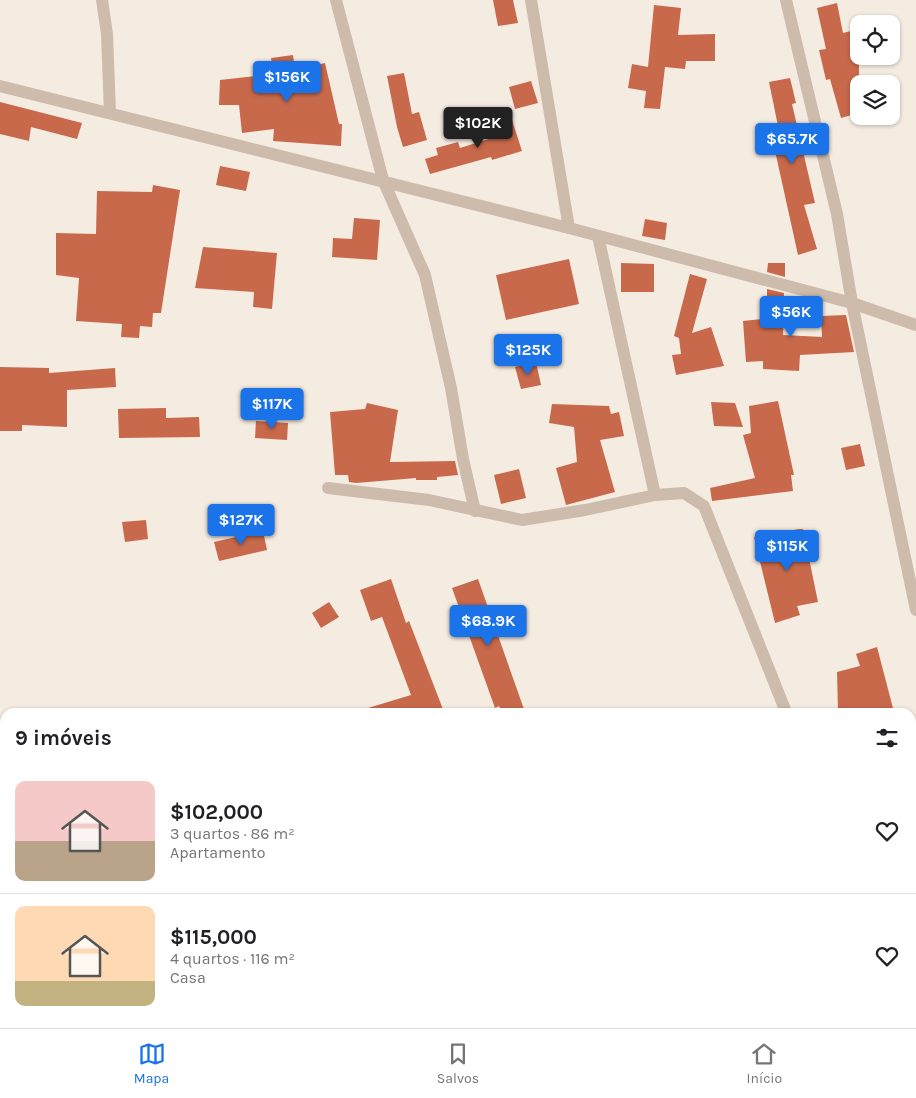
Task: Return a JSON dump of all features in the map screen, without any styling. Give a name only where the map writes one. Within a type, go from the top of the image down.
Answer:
[{"type":"street","points":[[102,0],[107,34],[110,113]]},
{"type":"street","points":[[336,0],[383,180],[424,275],[451,388],[463,459],[475,511]]},
{"type":"street","points":[[531,0],[569,228]]},
{"type":"street","points":[[786,0],[834,205],[852,303],[916,610]]},
{"type":"street","points":[[0,86],[383,180],[569,228],[852,303],[916,325]]},
{"type":"street","points":[[598,236],[655,495]]},
{"type":"street","points":[[328,488],[429,500],[522,520],[585,510],[655,495],[684,493],[704,506],[784,708]]},
{"type":"building","points":[[493,0],[513,0],[518,23],[498,26]]},
{"type":"building","points":[[837,3],[843,33],[850,31],[850,65],[859,65],[859,75],[850,75],[850,116],[841,118],[830,79],[826,80],[819,50],[826,49],[817,8]]},
{"type":"building","points":[[654,5],[681,8],[678,35],[715,34],[715,61],[686,61],[685,69],[665,67],[660,109],[644,108],[646,91],[628,88],[632,64],[648,67]]},
{"type":"building","points":[[293,55],[295,70],[325,63],[339,124],[342,124],[341,146],[273,141],[274,129],[242,133],[239,105],[219,105],[220,80],[273,74],[271,58]]},
{"type":"building","points":[[404,73],[412,114],[419,112],[427,140],[403,147],[387,76]]},
{"type":"building","points":[[790,78],[796,103],[792,104],[815,203],[804,205],[817,249],[798,255],[770,128],[778,126],[769,82]]},
{"type":"building","points":[[531,81],[538,103],[515,109],[509,87]]},
{"type":"building","points":[[0,102],[82,123],[77,139],[31,127],[29,141],[0,134]]},
{"type":"building","points":[[511,117],[522,151],[492,160],[491,157],[430,174],[425,159],[438,155],[436,148],[458,142],[460,148],[495,137],[490,124]]},
{"type":"building","points":[[220,166],[250,172],[246,191],[216,185]]},
{"type":"building","points":[[153,185],[180,190],[161,313],[153,313],[152,327],[140,326],[139,338],[121,337],[122,324],[76,321],[79,278],[56,275],[56,233],[96,234],[97,191],[152,192]]},
{"type":"building","points":[[354,218],[380,220],[377,260],[332,257],[333,238],[352,239]]},
{"type":"building","points":[[645,219],[667,223],[665,240],[642,236]]},
{"type":"building","points":[[203,247],[277,253],[272,309],[253,307],[254,292],[195,288]]},
{"type":"building","points":[[569,259],[579,304],[506,320],[496,275]]},
{"type":"building","points":[[621,263],[654,264],[654,292],[621,292]]},
{"type":"building","points":[[768,263],[785,263],[785,277],[767,272]]},
{"type":"building","points":[[690,274],[707,279],[692,333],[711,327],[724,366],[676,375],[672,355],[681,354],[679,338],[674,336]]},
{"type":"building","points":[[767,289],[784,293],[783,335],[822,337],[821,316],[846,315],[854,352],[800,355],[799,371],[763,369],[763,361],[746,362],[743,321],[762,319],[763,299],[767,299]]},
{"type":"building","points":[[536,362],[541,385],[521,389],[515,367]]},
{"type":"building","points":[[0,367],[49,368],[49,373],[115,368],[116,387],[67,390],[67,427],[22,425],[22,431],[0,431]]},
{"type":"building","points":[[778,401],[794,475],[791,475],[793,491],[712,501],[710,488],[755,478],[743,435],[751,433],[749,406]]},
{"type":"building","points":[[711,402],[735,403],[743,427],[714,426]]},
{"type":"building","points":[[367,403],[398,410],[390,462],[455,461],[458,475],[437,477],[437,480],[416,480],[416,478],[356,483],[349,482],[348,475],[335,475],[330,412],[365,409]]},
{"type":"building","points":[[552,404],[609,406],[611,414],[619,412],[624,436],[600,440],[615,492],[566,505],[556,468],[577,462],[574,427],[549,423]]},
{"type":"building","points":[[166,408],[166,418],[199,417],[200,437],[119,438],[118,409]]},
{"type":"building","points":[[256,421],[288,423],[287,440],[255,438]]},
{"type":"building","points":[[860,444],[865,466],[846,470],[841,448]]},
{"type":"building","points":[[519,469],[526,498],[501,504],[494,475]]},
{"type":"building","points":[[146,520],[148,539],[125,542],[122,522]]},
{"type":"building","points":[[803,529],[818,602],[797,606],[800,615],[775,623],[754,537]]},
{"type":"building","points":[[263,531],[267,550],[219,561],[214,542]]},
{"type":"building","points":[[391,579],[406,623],[409,621],[442,708],[368,708],[411,695],[382,617],[371,621],[360,590]]},
{"type":"building","points":[[478,579],[524,708],[500,708],[499,706],[495,708],[452,588]]},
{"type":"building","points":[[329,602],[339,617],[321,628],[312,613]]},
{"type":"building","points":[[877,647],[893,708],[838,708],[837,672],[860,666],[856,654]]}]
